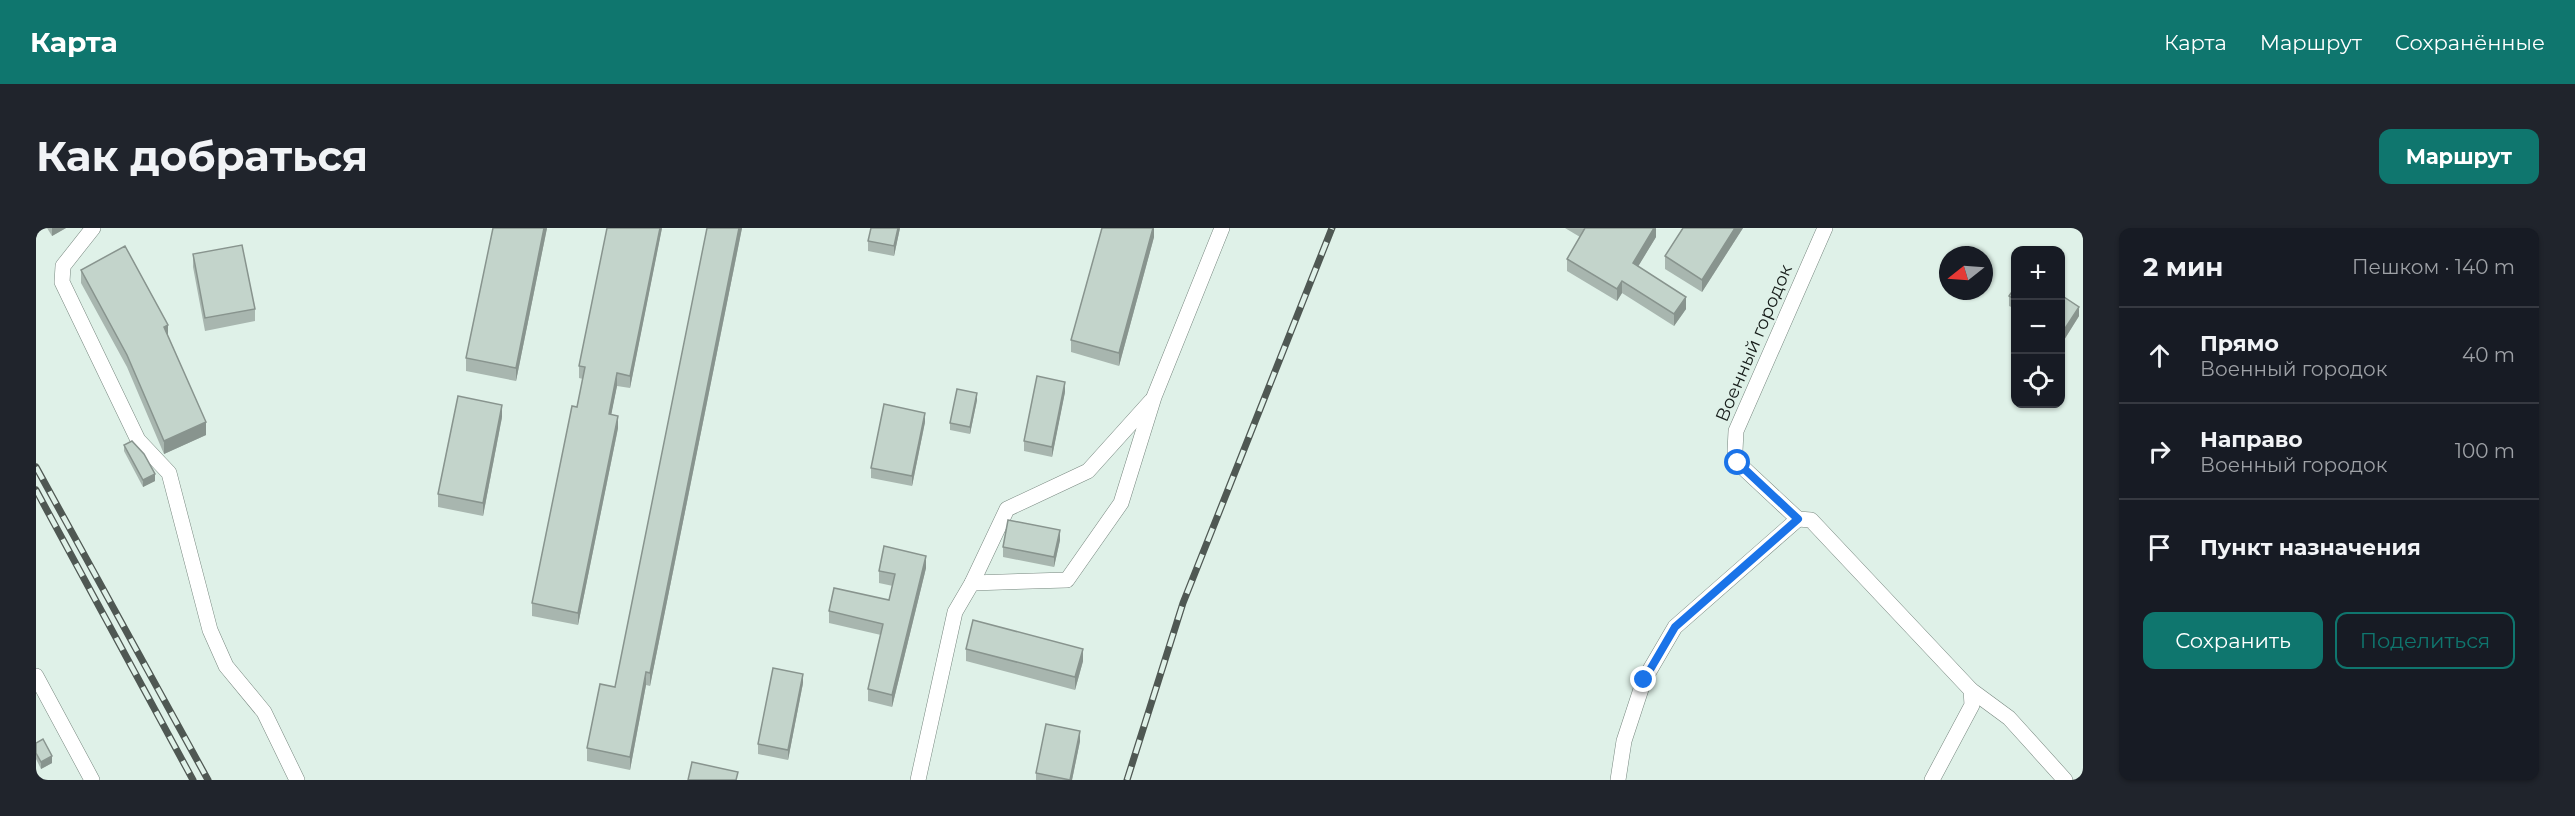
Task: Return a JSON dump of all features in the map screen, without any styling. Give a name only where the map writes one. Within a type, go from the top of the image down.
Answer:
[{"type":"street","points":[[93,228],[63,266],[62,282],[138,440],[169,473],[210,630],[226,666],[264,712],[297,780]]},
{"type":"street","points":[[972,583],[1067,580],[1121,503],[1154,397],[1222,228]]},
{"type":"street","name":"Военный городок","points":[[1825,228],[1736,431],[1735,451],[1738,463],[1798,519],[1811,520],[1971,690],[2009,718],[2065,780]]},
{"type":"street","points":[[918,780],[955,612],[972,583],[1007,509],[1088,471],[1154,397]]},
{"type":"street","points":[[1618,780],[1623,741],[1644,680],[1675,627],[1798,519]]},
{"type":"street","points":[[36,676],[92,780]]},
{"type":"street","points":[[1932,780],[1972,705],[1971,690]]},
{"type":"building","points":[[493,228],[544,228],[516,368],[466,358]]},
{"type":"building","points":[[607,228],[660,228],[630,376],[617,373],[609,414],[618,416],[578,613],[532,603],[572,406],[577,407],[585,367],[579,366]]},
{"type":"building","points":[[707,228],[739,228],[650,673],[646,672],[630,757],[587,748],[600,684],[615,687]]},
{"type":"building","points":[[871,228],[898,228],[894,246],[868,241]]},
{"type":"building","points":[[1102,228],[1153,228],[1119,353],[1071,340]]},
{"type":"building","points":[[1585,228],[1654,228],[1633,263],[1686,297],[1674,314],[1622,281],[1617,289],[1567,259]]},
{"type":"building","points":[[1683,228],[1735,228],[1702,280],[1665,256]]},
{"type":"building","points":[[242,245],[255,309],[205,318],[193,254]]},
{"type":"building","points":[[125,246],[168,325],[164,327],[206,422],[164,441],[127,355],[81,270]]},
{"type":"building","points":[[2065,298],[2079,307],[2065,328]]},
{"type":"building","points":[[1037,376],[1065,382],[1052,447],[1024,441]]},
{"type":"building","points":[[957,389],[977,393],[970,427],[950,423]]},
{"type":"building","points":[[458,396],[502,405],[483,503],[438,494]]},
{"type":"building","points":[[884,404],[925,413],[912,476],[871,468]]},
{"type":"building","points":[[132,441],[144,454],[155,474],[143,480],[124,445]]},
{"type":"building","points":[[1008,520],[1060,530],[1054,557],[1003,547]]},
{"type":"building","points":[[884,546],[926,556],[892,695],[868,689],[883,624],[829,611],[834,588],[889,600],[895,574],[879,571]]},
{"type":"building","points":[[973,620],[1083,649],[1075,677],[966,649]]},
{"type":"building","points":[[773,668],[803,674],[788,750],[758,744]]},
{"type":"building","points":[[1046,724],[1080,731],[1070,780],[1036,773]]},
{"type":"building","points":[[43,739],[52,756],[41,762],[36,753],[36,743]]},
{"type":"building","points":[[692,762],[738,772],[736,780],[688,780]]},
{"type":"railway","points":[[1127,780],[1183,603],[1332,228]]},
{"type":"railway","points":[[36,467],[208,780]]},
{"type":"railway","points":[[36,490],[193,780]]},
{"type":"route","points":[[1644,680],[1675,627],[1737,570],[1798,519],[1761,482],[1738,463]]}]
